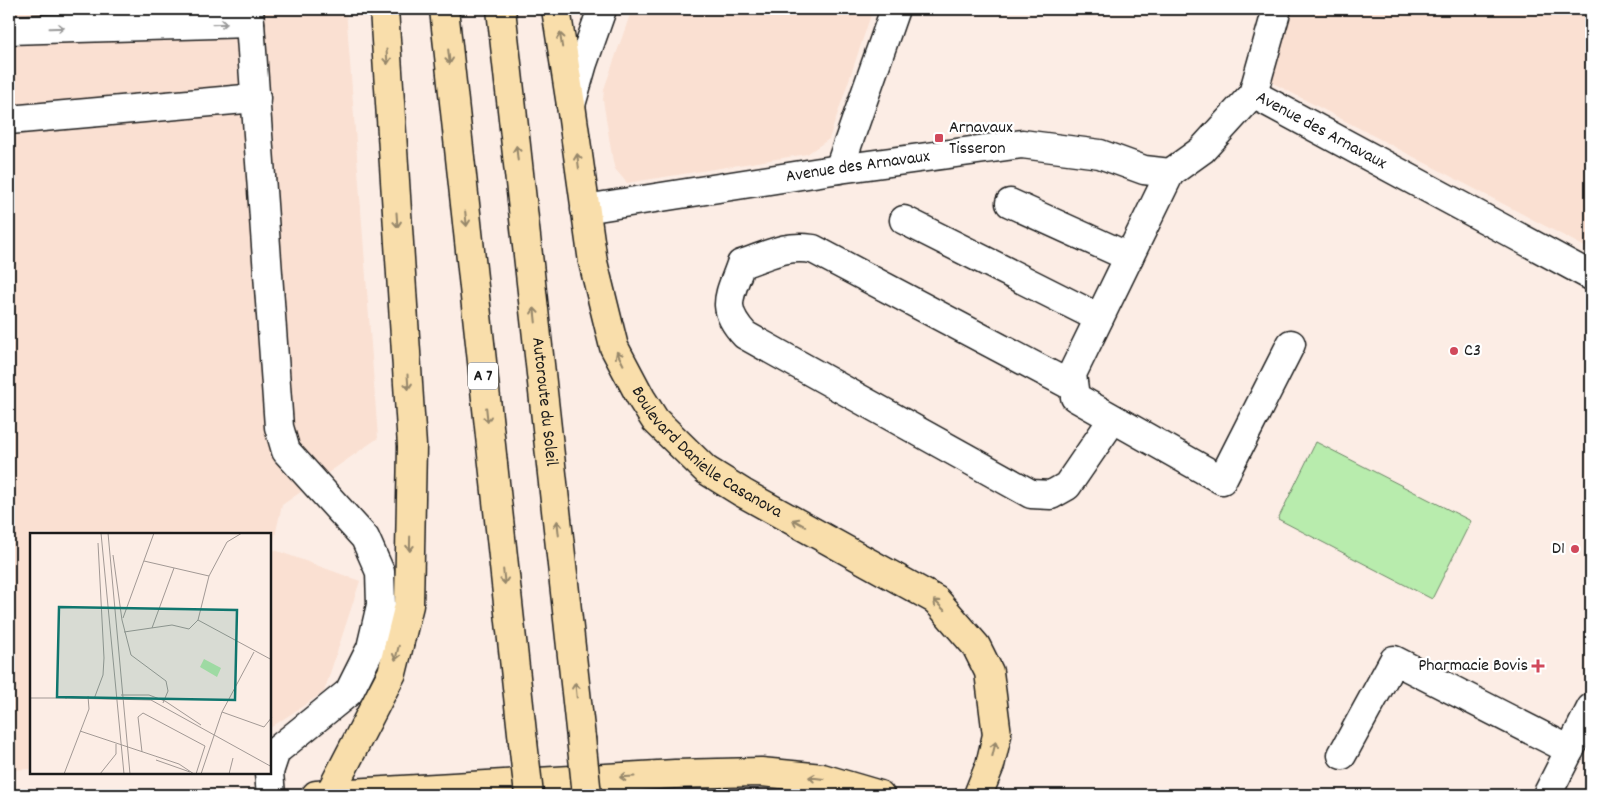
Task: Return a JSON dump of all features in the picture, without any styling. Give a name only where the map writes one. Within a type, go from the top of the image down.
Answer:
[{"type":"main road","points":[[325,795],[392,673],[409,606],[412,446],[384,9]]},
{"type":"main road","name":"A 7","points":[[444,9],[529,795]]},
{"type":"main road","name":"Autoroute du Soleil","points":[[501,9],[587,795]]},
{"type":"main road","points":[[556,9],[571,106]]},
{"type":"main road","name":"Boulevard Danielle Casanova","points":[[571,106],[593,262],[614,347],[640,398],[655,420],[706,470],[936,600],[976,646],[988,672],[997,735],[990,765],[978,795]]},
{"type":"main road","points":[[325,795],[675,774],[762,772],[822,778],[880,795]]},
{"type":"street","name":"Boulevard Danielle Casanova","points":[[571,106],[583,63],[602,9]]},
{"type":"street","points":[[839,169],[894,9]]},
{"type":"street","points":[[1253,94],[1277,9]]},
{"type":"street","points":[[9,30],[250,16],[280,427],[286,451],[365,538],[380,572],[381,605],[371,648],[348,692],[276,750],[271,765]]},
{"type":"street","name":"Avenue des Arnavaux","points":[[585,209],[839,169],[1022,144],[1100,154],[1144,170],[1170,173],[1202,150],[1253,94],[1591,276]]},
{"type":"street","points":[[9,120],[256,98]]},
{"type":"street","points":[[1170,173],[1072,374],[1072,386],[1075,397],[1222,480],[1291,344]]},
{"type":"street","points":[[1010,203],[1129,257]]},
{"type":"street","points":[[904,220],[1099,318]]},
{"type":"street","points":[[1072,386],[813,249],[798,247],[780,249],[768,256],[741,264],[728,304],[734,323],[745,335],[1031,494],[1051,495],[1067,486],[1113,419]]},
{"type":"street","points":[[1342,755],[1394,660],[1570,750]]},
{"type":"street","points":[[1547,795],[1591,708]]},
{"type":"street","points":[[269,774],[271,795]]},
{"type":"shaded area","points":[[9,9],[346,9],[378,438],[282,505],[272,549],[360,581],[324,692],[271,727],[271,533],[30,533],[30,769],[9,770]]},
{"type":"shaded area","points":[[632,9],[873,9],[829,139],[807,154],[627,183],[615,169],[603,100],[604,89]]},
{"type":"shaded area","points":[[1286,9],[1591,9],[1591,250],[1273,83],[1267,75]]},
{"type":"green space","points":[[1316,442],[1471,521],[1432,599],[1278,519]]},
{"type":"place","name":"Arnavaux Tisseron","points":[[939,138]]},
{"type":"place","name":"C3","points":[[1454,351]]},
{"type":"place","name":"D1","points":[[1575,549]]},
{"type":"place","name":"Pharmacie Bovis","points":[[1538,666]]}]
